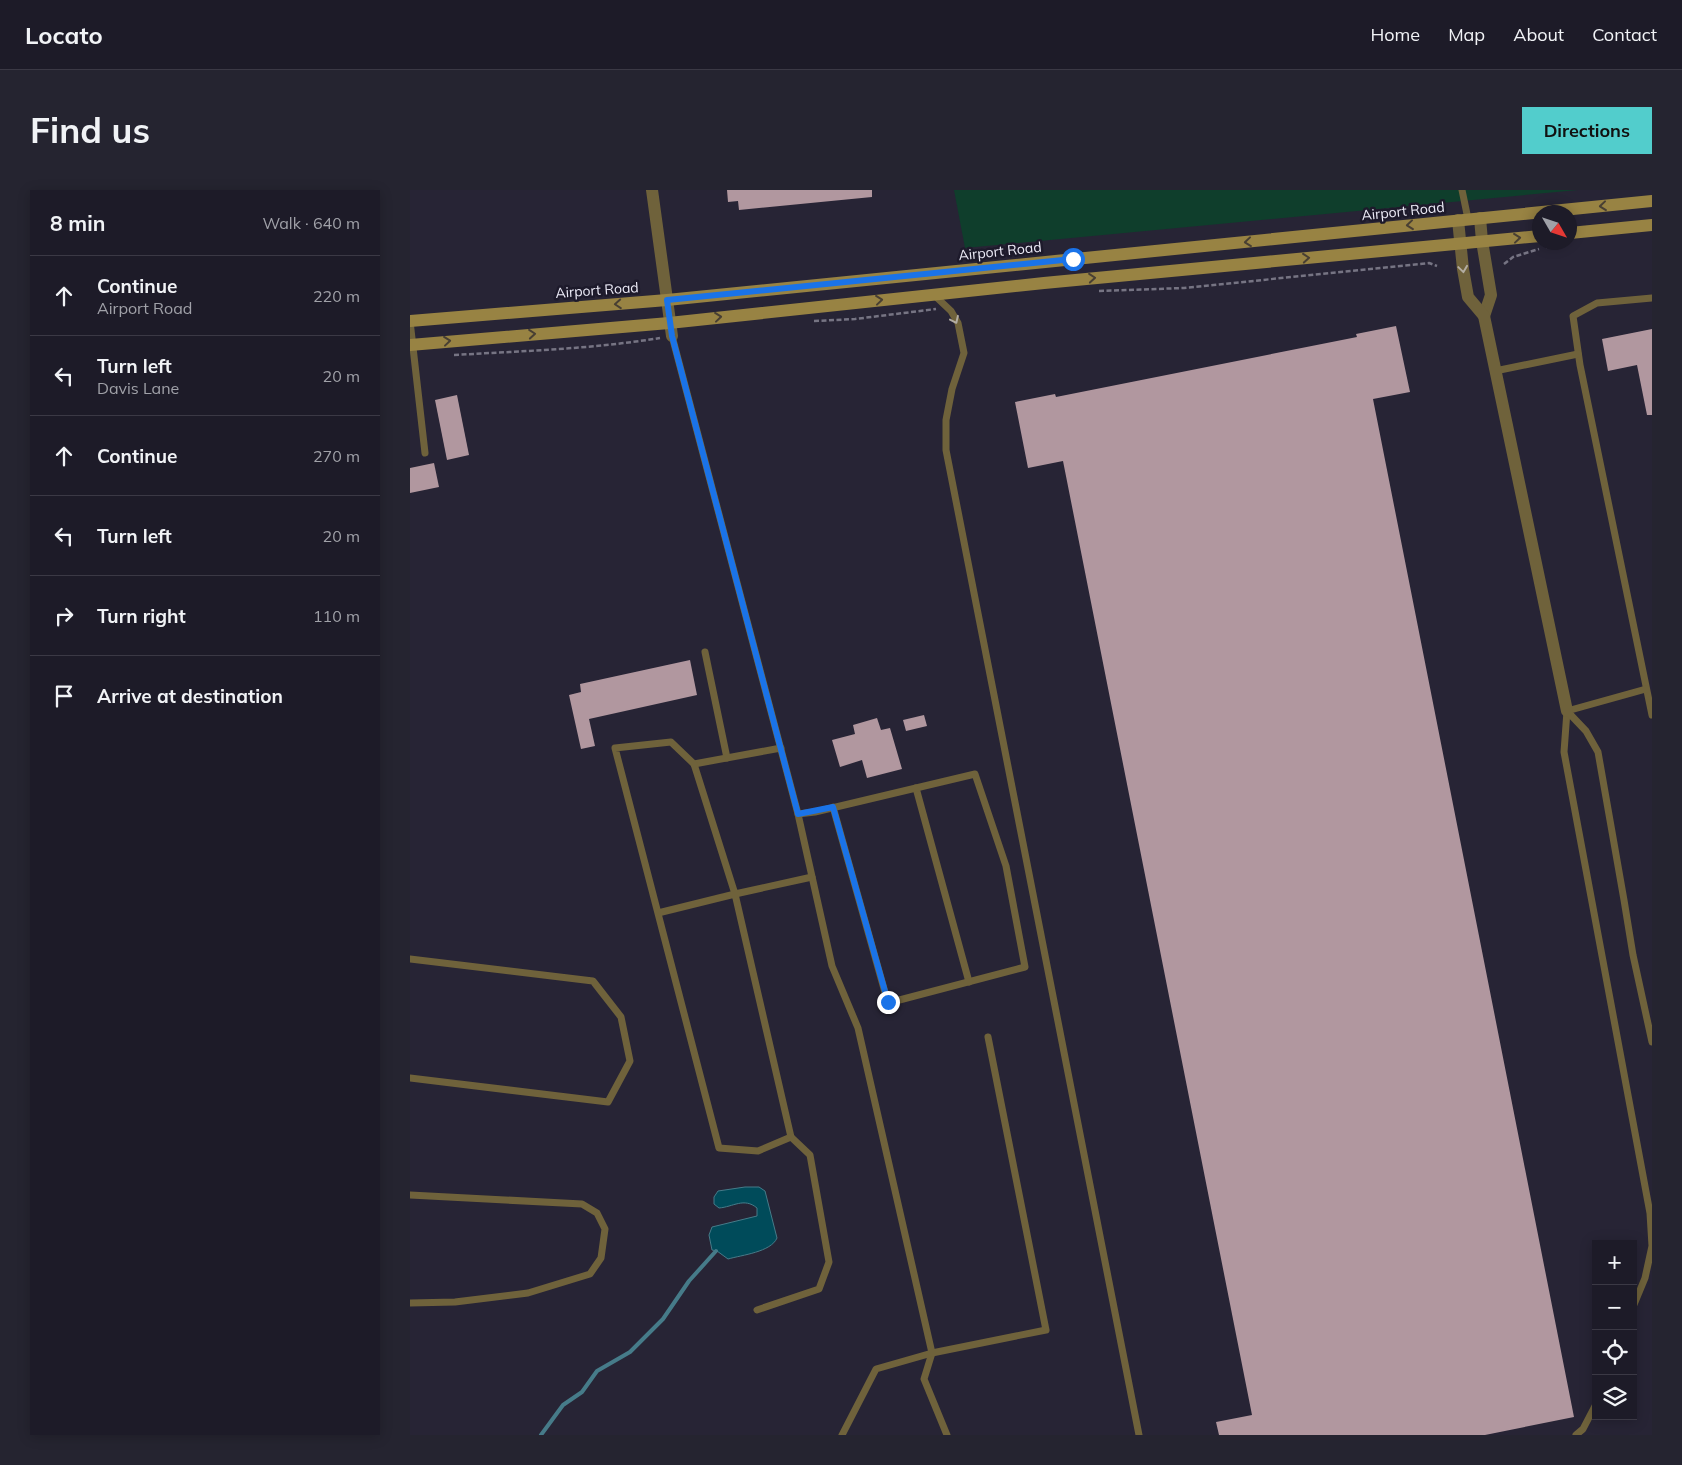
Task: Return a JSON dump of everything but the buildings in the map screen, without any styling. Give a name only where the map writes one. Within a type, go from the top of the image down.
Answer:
[{"type":"main road","name":"Airport Road","points":[[411,345],[668,312],[1469,219],[1652,201]]},
{"type":"main road","points":[[1577,232],[1652,225]]},
{"type":"main road","name":"Airport Road","points":[[410,321],[668,312],[933,294],[1532,237]]},
{"type":"street","points":[[652,190],[672,336]]},
{"type":"street","points":[[1469,219],[1482,242],[1491,295],[1484,316]]},
{"type":"street","points":[[1469,219],[1460,244],[1468,297],[1484,316],[1567,710]]},
{"type":"lane","points":[[1462,190],[1469,219]]},
{"type":"lane","points":[[933,294],[958,323],[964,353],[952,389],[946,420],[946,450],[1139,1435]]},
{"type":"lane","points":[[1652,298],[1597,303],[1573,316],[1578,354],[1652,715]]},
{"type":"lane","points":[[410,321],[411,345],[425,452]]},
{"type":"lane","points":[[672,336],[798,814],[832,966],[858,1028],[932,1353],[924,1380],[947,1435]]},
{"type":"lane","points":[[1495,371],[1578,354]]},
{"type":"lane","points":[[705,652],[727,758]]},
{"type":"lane","points":[[1567,710],[1646,689]]},
{"type":"lane","points":[[1567,710],[1586,731],[1598,752],[1632,955],[1652,1042]]},
{"type":"lane","points":[[1567,710],[1564,752],[1650,1213],[1652,1246],[1637,1296]]},
{"type":"lane","points":[[758,1310],[819,1289],[829,1262],[810,1155],[791,1137],[736,894],[694,764],[671,742],[615,748],[719,1148],[758,1151],[791,1137]]},
{"type":"lane","points":[[694,764],[781,748]]},
{"type":"lane","points":[[798,814],[975,774],[1006,866],[1026,967],[888,1002],[833,807]]},
{"type":"lane","points":[[916,788],[969,982]]},
{"type":"lane","points":[[658,913],[812,878]]},
{"type":"lane","points":[[410,959],[593,981],[621,1017],[630,1061],[608,1102],[410,1078]]},
{"type":"lane","points":[[842,1435],[876,1368],[932,1353],[1046,1330],[988,1037]]},
{"type":"lane","points":[[410,1196],[582,1204],[597,1213],[605,1229],[601,1258],[590,1274],[528,1293],[455,1302],[410,1303]]},
{"type":"lane","points":[[1576,1435],[1583,1429],[1592,1414]]},
{"type":"path","points":[[1504,264],[1513,257],[1537,250]]},
{"type":"path","points":[[1090,292],[1184,288],[1429,263],[1437,266]]},
{"type":"path","points":[[806,322],[855,319],[947,308]]},
{"type":"path","points":[[452,355],[635,342],[672,336]]},
{"type":"green space","points":[[954,190],[1578,190],[965,248]]},
{"type":"water","points":[[759,1187],[765,1191],[777,1238],[774,1243],[763,1250],[728,1259],[717,1251],[712,1250],[709,1235],[712,1227],[757,1216],[757,1208],[748,1203],[743,1203],[719,1208],[714,1204],[714,1197],[718,1191]]},
{"type":"waterway","points":[[541,1435],[563,1405],[582,1392],[597,1371],[630,1352],[663,1319],[689,1281],[716,1251]]},
{"type":"route","points":[[888,1002],[833,807],[798,814],[672,336],[667,300],[1073,259]]}]
